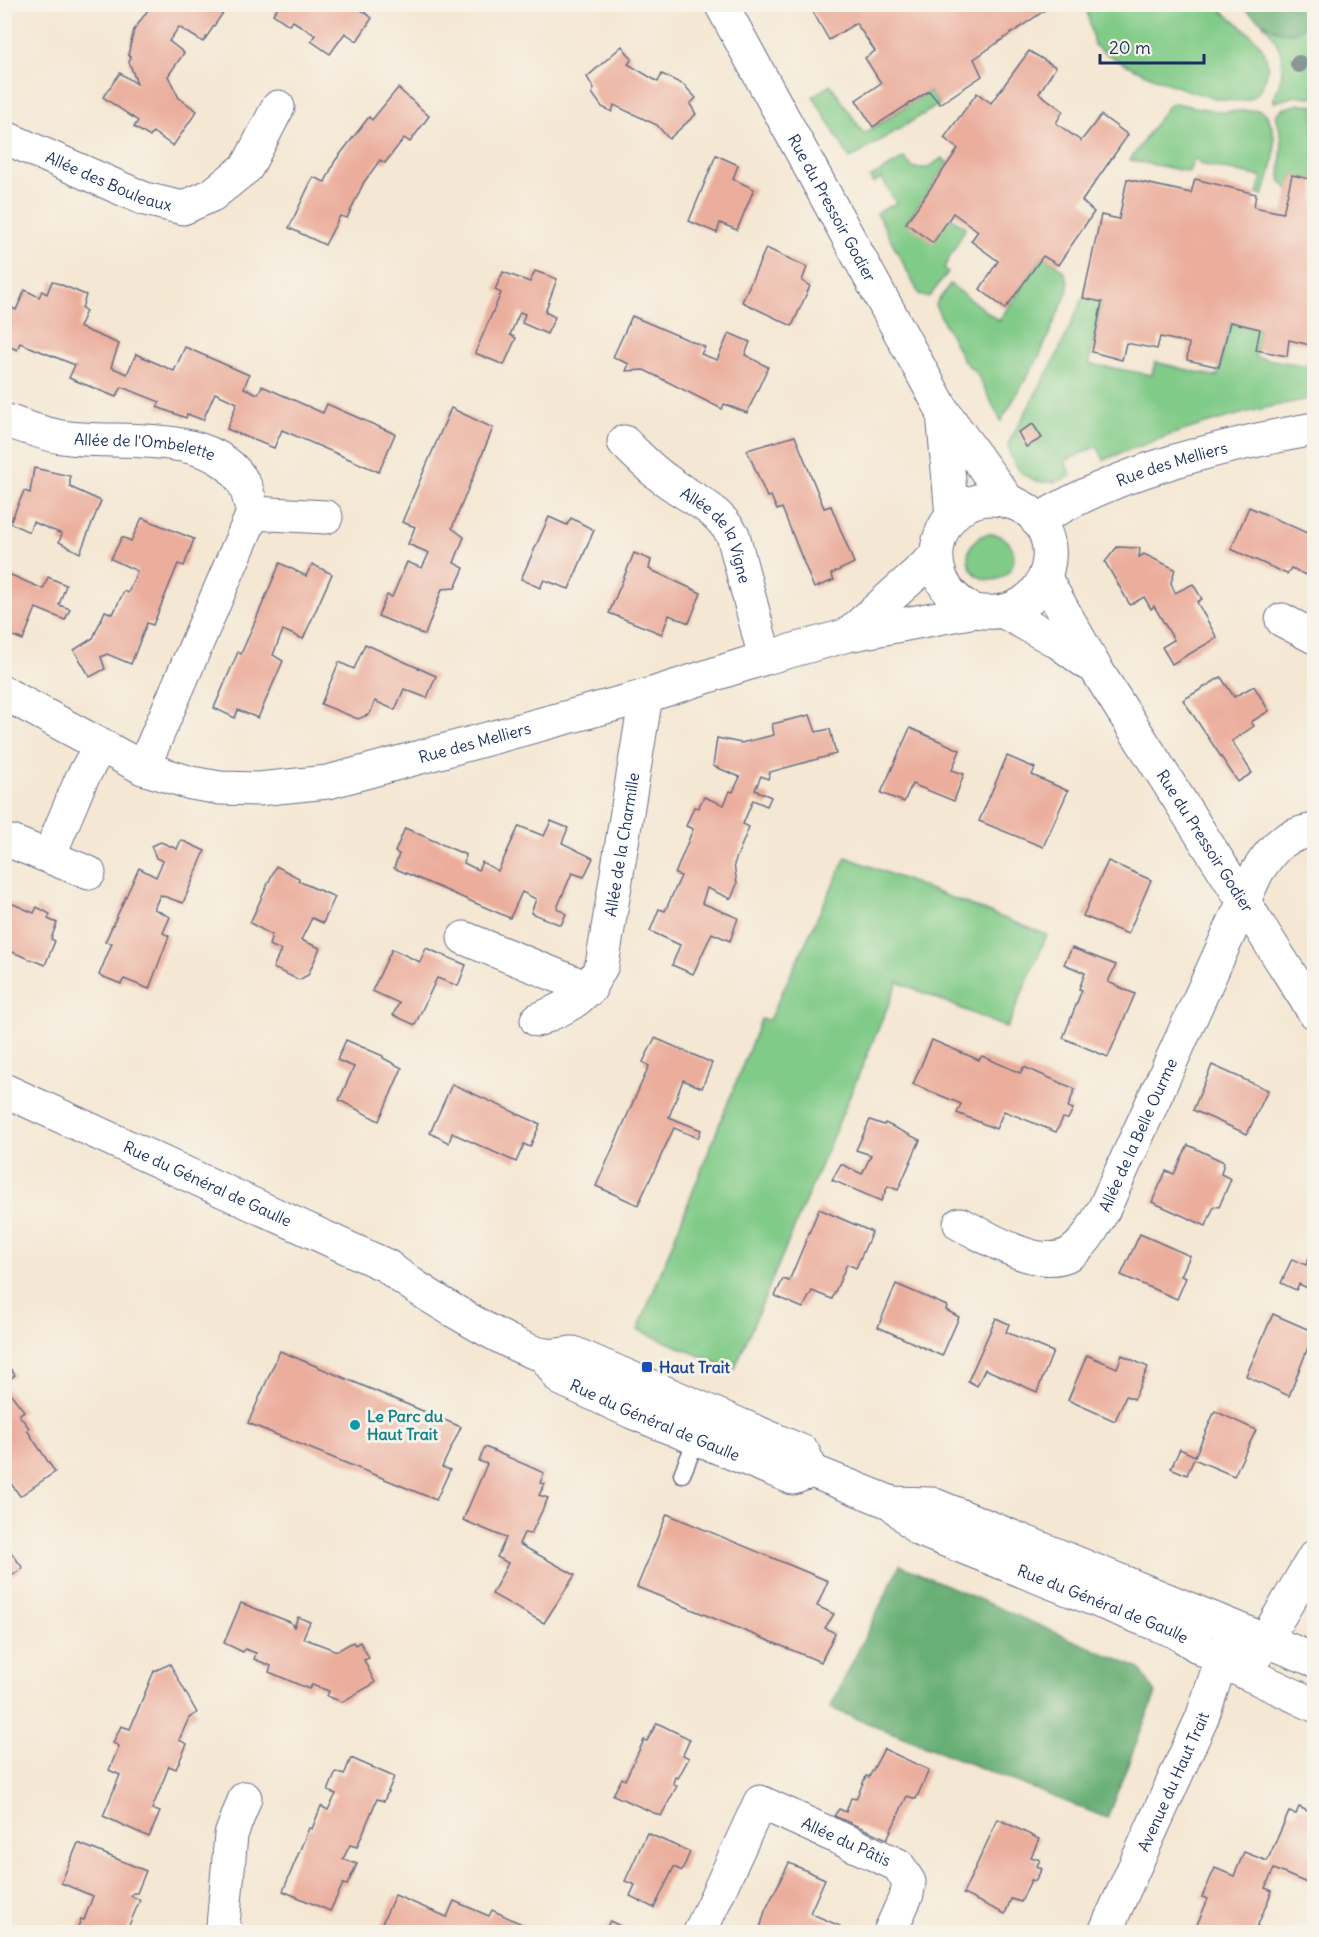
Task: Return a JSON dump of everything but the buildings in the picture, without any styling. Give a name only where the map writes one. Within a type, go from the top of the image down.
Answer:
[{"type":"street","name":"Rue du Pressoir Godier","points":[[721,4],[943,411],[1009,502]]},
{"type":"street","name":"Allée des Bouleaux","points":[[4,137],[145,199],[183,208],[212,195],[247,167],[278,107]]},
{"type":"street","name":"Rue du Pressoir Godier","points":[[943,411],[952,516]]},
{"type":"street","name":"Allée de l'Ombelette","points":[[4,420],[62,437],[179,445],[204,450],[223,460],[245,485],[253,513]]},
{"type":"street","name":"Rue des Melliers","points":[[1037,521],[1114,481],[1254,440],[1314,429]]},
{"type":"street","name":"Allée de la Vigne","points":[[624,442],[654,471],[711,507],[724,521],[733,536],[765,658]]},
{"type":"street","points":[[984,500],[1009,502],[1019,506],[1037,521],[1049,549],[1045,578],[1028,601],[990,611],[964,606],[946,590],[938,573],[936,556],[938,541],[952,516],[973,503],[984,500]]},
{"type":"street","points":[[143,768],[253,513],[326,517]]},
{"type":"street","name":"Rue des Melliers","points":[[848,635],[936,556]]},
{"type":"street","name":"Rue du Pressoir Godier","points":[[1045,578],[1096,669],[1314,1012]]},
{"type":"street","name":"Rue du Pressoir Godier","points":[[990,611],[1058,642],[1096,669]]},
{"type":"street","name":"Rue des Melliers","points":[[4,693],[143,768],[191,783],[220,788],[258,789],[328,782],[646,696],[765,658],[848,635],[990,611]]},
{"type":"street","points":[[1282,620],[1314,637]]},
{"type":"street","name":"Allée de la Charmille","points":[[537,1020],[571,1005],[590,989],[602,964],[646,696]]},
{"type":"street","points":[[49,856],[81,780],[100,746]]},
{"type":"street","name":"Allée de la Belle Ourme","points":[[960,1224],[1038,1260],[1058,1259],[1072,1252],[1086,1238],[1104,1209],[1257,872],[1275,846],[1296,833],[1314,830]]},
{"type":"street","points":[[12,842],[89,873]]},
{"type":"street","points":[[464,938],[590,989]]},
{"type":"street","name":"Rue du Général de Gaulle","points":[[4,1090],[387,1266],[406,1283],[500,1335],[544,1355],[561,1379],[703,1426],[793,1478],[812,1471],[892,1503],[932,1504],[1314,1660]]},
{"type":"street","name":"Rue du Général de Gaulle","points":[[4,1108],[380,1281],[406,1283]]},
{"type":"street","name":"Rue du Général de Gaulle","points":[[892,1503],[920,1530],[1152,1621],[1176,1632],[1233,1667],[1314,1705]]},
{"type":"street","name":"Avenue du Haut Trait","points":[[1105,1932],[1202,1718],[1250,1634],[1314,1557]]},
{"type":"street","points":[[226,1932],[223,1926],[231,1835],[246,1798]]},
{"type":"street","name":"Allée du Pâtis","points":[[699,1932],[760,1802],[898,1865],[909,1882],[907,1894],[890,1932]]},
{"type":"lane","points":[[682,1474],[703,1426]]},
{"type":"green space","points":[[1200,3],[1214,6],[1247,31],[1261,46],[1267,63],[1267,73],[1263,84],[1254,97],[1238,101],[1196,93],[1147,75],[1106,54],[1094,45],[1087,11],[1088,5]]},
{"type":"green space","points":[[1239,5],[1314,5],[1314,15],[1300,30],[1290,33],[1266,25]]},
{"type":"green space","points":[[1314,15],[1314,97],[1296,96],[1274,102],[1281,76],[1282,59],[1277,43],[1262,23],[1282,32],[1309,20]]},
{"type":"green space","points":[[831,85],[864,134],[929,91],[940,104],[850,159],[813,96]]},
{"type":"green space","points":[[1174,103],[1221,112],[1258,110],[1266,114],[1274,134],[1275,144],[1273,164],[1263,195],[1257,193],[1262,177],[1199,164],[1199,160],[1194,159],[1189,172],[1130,160],[1167,107]]},
{"type":"green space","points":[[1300,104],[1314,105],[1314,180],[1292,175],[1289,190],[1280,180],[1282,139],[1276,115],[1282,109]]},
{"type":"green space","points":[[904,158],[913,168],[928,168],[942,158],[948,163],[906,223],[950,217],[966,227],[944,268],[948,272],[930,296],[925,297],[919,294],[877,213],[896,203],[882,178],[873,183],[870,178]]},
{"type":"green space","points":[[1043,256],[1057,265],[1064,273],[1068,290],[1040,355],[1001,421],[977,374],[963,360],[935,305],[950,284],[999,321]]},
{"type":"green space","points":[[1083,298],[1102,302],[1089,364],[1152,375],[1155,362],[1217,377],[1230,322],[1260,329],[1255,357],[1314,367],[1314,398],[1207,423],[1104,460],[1097,446],[1065,461],[1071,476],[1049,482],[1030,478],[1016,465],[1008,444],[1055,359]]},
{"type":"green space","points":[[991,534],[1000,535],[1008,540],[1013,548],[1013,566],[1008,574],[1000,579],[991,580],[982,579],[974,574],[969,566],[968,557],[969,548],[974,540],[982,535]]},
{"type":"green space","points":[[846,857],[1047,935],[1007,1028],[898,982],[734,1370],[638,1330],[761,1019],[769,1020]]},
{"type":"green space","points":[[900,1565],[1140,1669],[1156,1693],[1107,1818],[830,1708]]},
{"type":"place","name":"Haut Trait","points":[[647,1367]]},
{"type":"place","name":"Le Parc du Haut Trait","points":[[355,1425]]}]
